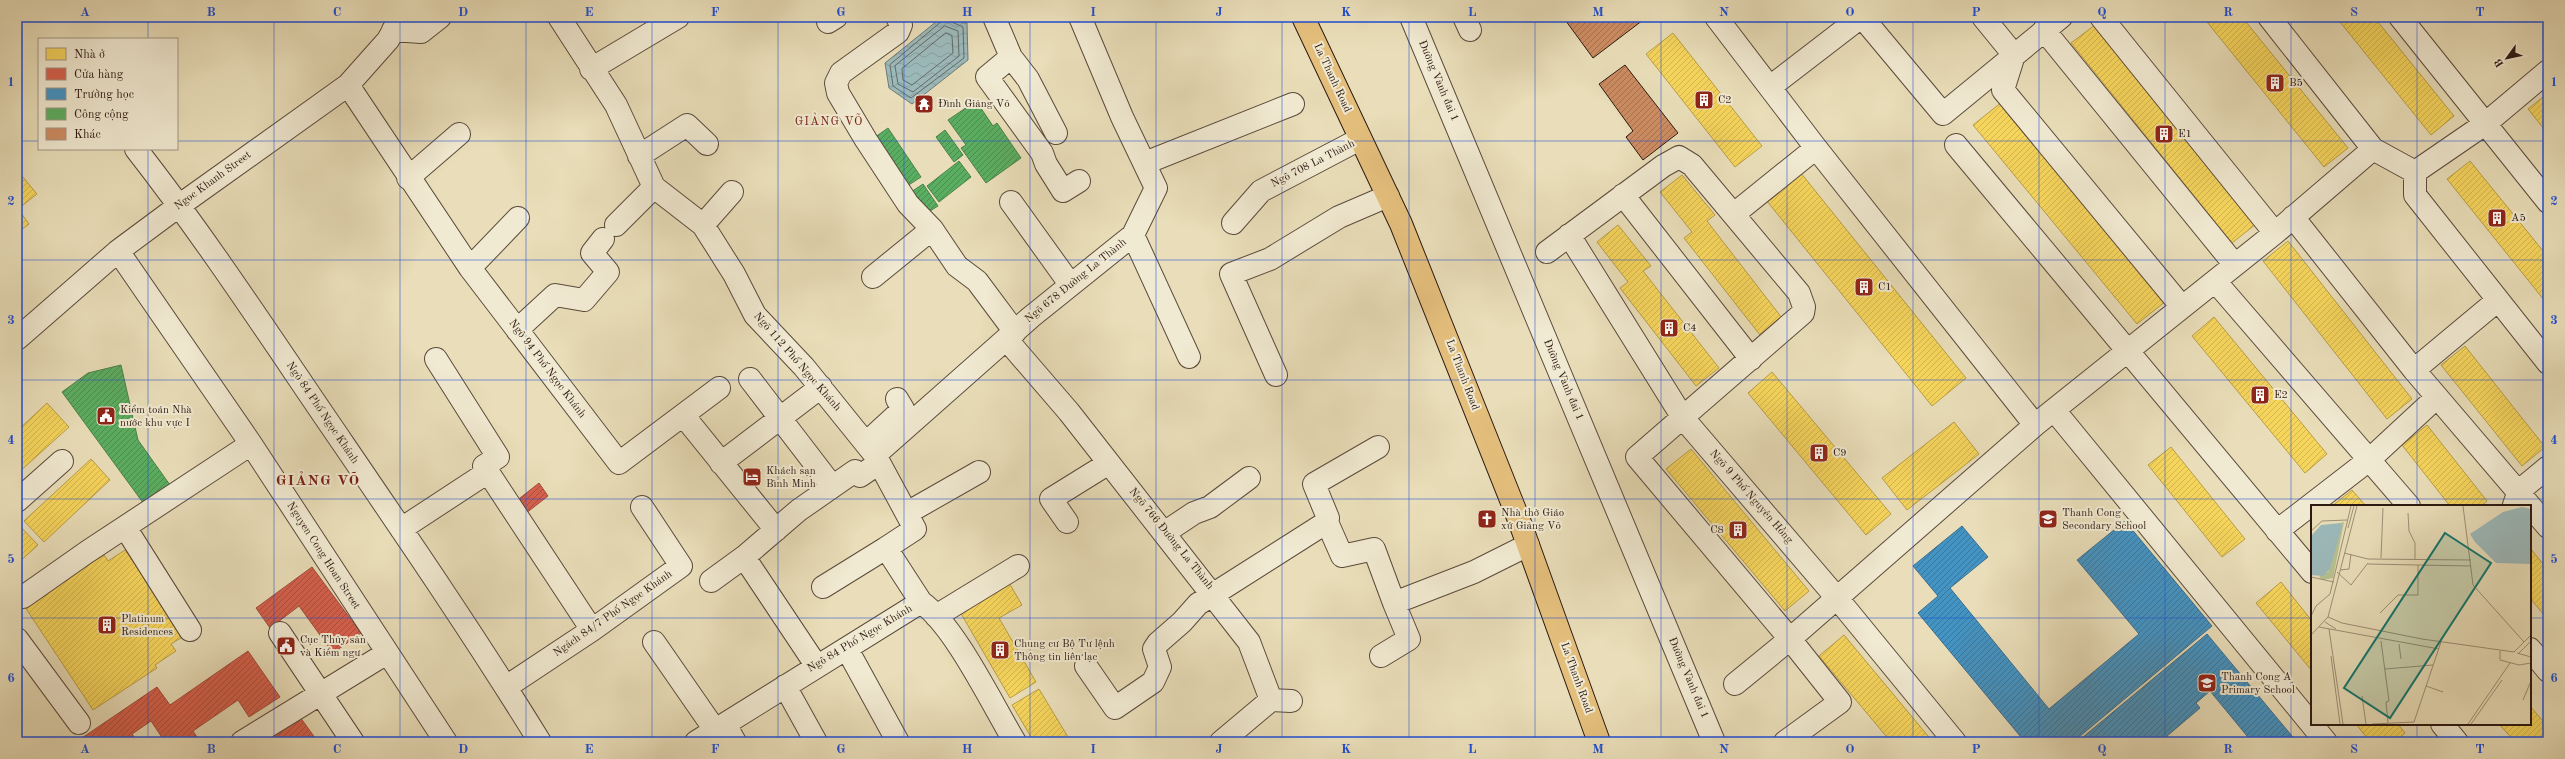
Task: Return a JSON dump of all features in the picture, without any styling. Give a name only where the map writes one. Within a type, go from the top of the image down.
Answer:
[{"type":"main road","name":"La Thanh Road","points":[[1303,17],[1388,196],[1443,327],[1528,545],[1599,742]]},
{"type":"street","points":[[397,24],[421,32],[440,17]]},
{"type":"street","name":"Ngõ 112 Phố Ngọc Khánh","points":[[559,17],[591,69],[616,105],[654,187],[703,225],[734,274],[755,315],[821,387],[874,454],[916,530],[886,548]]},
{"type":"street","points":[[591,69],[678,17]]},
{"type":"street","name":"Ngõ 766 Đường La Thành","points":[[897,17],[901,26],[898,32],[841,73],[836,83],[838,93],[866,140],[908,204],[932,229],[957,266],[978,281],[1011,336],[1212,593],[1327,522]]},
{"type":"street","points":[[994,17],[1011,57],[1028,79],[1056,133]]},
{"type":"street","name":"Ngõ 678 Đường La Thành","points":[[874,454],[1070,284],[1133,235],[1156,188],[1146,163],[1122,117],[1080,17]]},
{"type":"street","name":"Đường Vành đai 1","points":[[1411,17],[1714,742]]},
{"type":"street","points":[[1716,17],[1816,148],[2035,425]]},
{"type":"street","points":[[1770,88],[1861,17],[1943,114],[2061,17]]},
{"type":"street","points":[[1984,17],[2014,55]]},
{"type":"street","points":[[2101,17],[2275,233]]},
{"type":"street","points":[[2269,17],[2373,149],[2415,172]]},
{"type":"street","points":[[2400,17],[2548,202]]},
{"type":"street","name":"Ngoc Khanh Street","points":[[17,339],[118,251],[348,85],[370,62],[397,24]]},
{"type":"street","points":[[2044,30],[2235,265]]},
{"type":"street","points":[[2014,55],[2003,90],[2182,307]]},
{"type":"street","points":[[1011,57],[987,77],[1042,153],[1046,164],[1064,192],[1079,181]]},
{"type":"street","points":[[2415,172],[2485,124],[2548,71]]},
{"type":"street","name":"Ngõ 94 Phố Ngọc Khánh","points":[[348,85],[408,178],[470,268],[619,464],[683,415]]},
{"type":"street","points":[[1146,163],[1294,104]]},
{"type":"street","points":[[639,156],[687,125],[707,144]]},
{"type":"street","points":[[408,178],[459,134]]},
{"type":"street","name":"Ngõ 708 La Thành","points":[[1233,223],[1261,191],[1360,139]]},
{"type":"street","points":[[1956,145],[2126,352],[2311,571]]},
{"type":"street","points":[[1734,214],[1816,148]]},
{"type":"street","points":[[1735,684],[1790,639],[2035,425],[2275,233],[2373,149]]},
{"type":"street","name":"Ngõ 84 Phố Ngọc Khánh","points":[[137,150],[180,205],[401,529],[506,687],[540,742]]},
{"type":"street","points":[[1547,252],[1623,195],[1679,157],[1692,165],[1799,293],[1804,307],[1803,313],[1637,457],[1790,639],[1840,702],[1785,742]]},
{"type":"street","points":[[2415,172],[2415,195],[2548,363]]},
{"type":"street","points":[[517,330],[555,295],[584,300],[608,272],[592,253],[610,232],[654,187]]},
{"type":"street","points":[[703,225],[732,192]]},
{"type":"street","points":[[1623,195],[1751,358]]},
{"type":"street","points":[[1276,375],[1231,274],[1270,259],[1339,217],[1388,196]]},
{"type":"street","points":[[1011,202],[1070,284]]},
{"type":"street","points":[[2293,217],[2414,370],[2438,397],[2516,499],[2548,467]]},
{"type":"street","points":[[470,268],[518,218]]},
{"type":"street","points":[[873,277],[932,229]]},
{"type":"street","points":[[1133,235],[1189,357]]},
{"type":"street","name":"Ngõ 9 Phố Nguyên Hồng","points":[[1569,235],[1683,418],[1837,598],[1955,742]]},
{"type":"street","name":"Nguyen Cong Hoan Street","points":[[118,251],[251,444],[446,742]]},
{"type":"street","points":[[2215,281],[2408,505]]},
{"type":"street","points":[[2414,370],[2498,300]]},
{"type":"street","points":[[436,358],[498,457],[484,466],[592,630]]},
{"type":"street","points":[[750,379],[832,486]]},
{"type":"street","points":[[721,463],[821,387]]},
{"type":"street","points":[[719,388],[683,415],[776,530]]},
{"type":"street","points":[[2277,531],[2369,460],[2438,397]]},
{"type":"street","points":[[711,581],[744,557],[832,486],[855,471],[860,476],[903,409],[897,399]]},
{"type":"street","points":[[2054,410],[2311,724]]},
{"type":"street","points":[[23,597],[125,527],[251,444]]},
{"type":"street","points":[[1378,447],[1314,484],[1328,518],[1327,522],[1342,556],[1374,549],[1409,639],[1381,656]]},
{"type":"street","points":[[17,501],[62,461]]},
{"type":"street","points":[[1067,522],[1051,499],[1109,463]]},
{"type":"street","points":[[401,529],[488,472]]},
{"type":"street","points":[[907,513],[979,472]]},
{"type":"street","points":[[1164,533],[1194,513],[1210,507],[1249,478]]},
{"type":"street","name":"Ngách 84/7 Phố Ngọc Khánh","points":[[506,687],[592,630],[681,566],[642,507]]},
{"type":"street","points":[[2531,512],[2548,527]]},
{"type":"street","points":[[125,527],[190,630]]},
{"type":"street","points":[[1394,603],[1474,572],[1528,545]]},
{"type":"street","points":[[823,586],[886,548],[928,609],[955,640],[1015,742]]},
{"type":"street","points":[[744,557],[816,665]]},
{"type":"street","name":"Ngõ 84 Phố Ngọc Khánh","points":[[696,742],[725,732],[785,686],[816,665],[1018,566]]},
{"type":"street","points":[[1086,666],[1115,708],[1153,682],[1160,667],[1154,649],[1158,643],[1212,593],[1249,642],[1281,701],[1221,742]]},
{"type":"street","points":[[280,633],[353,742]]},
{"type":"street","points":[[17,640],[79,723]]},
{"type":"street","points":[[654,642],[725,732]]},
{"type":"street","points":[[847,649],[898,742]]},
{"type":"street","points":[[2531,650],[2548,671]]},
{"type":"street","points":[[242,742],[387,653]]},
{"type":"street","points":[[785,686],[816,742]]},
{"type":"street","points":[[2312,725],[2326,742]]},
{"type":"street","points":[[2443,725],[2457,742]]},
{"type":"water","points":[[942,17],[967,23],[968,60],[912,104],[889,88],[885,63]]},
{"type":"building: Nhà ở","name":"B5","points":[[2203,17],[2242,17],[2348,148],[2324,167]]},
{"type":"building: Nhà ở","points":[[2336,17],[2374,17],[2454,116],[2431,135]]},
{"type":"building: Nhà ở","name":"E1","points":[[2095,25],[2256,224],[2232,243],[2071,43]]},
{"type":"building: Nhà ở","name":"C2","points":[[1673,33],[1762,146],[1735,167],[1646,54]]},
{"type":"building: Nhà ở","points":[[2548,93],[2548,134],[2528,109]]},
{"type":"building: Nhà ở","points":[[2002,102],[2166,301],[2137,324],[1973,125]]},
{"type":"building: Nhà ở","name":"A5","points":[[2470,161],[2548,257],[2548,305],[2447,179]]},
{"type":"building: Nhà ở","name":"C1","points":[[1796,167],[1966,378],[1932,406],[1762,195]]},
{"type":"building: Nhà ở","points":[[17,170],[37,194],[18,209],[29,224],[17,233]]},
{"type":"building: Nhà ở","points":[[1682,175],[1715,215],[1707,221],[1782,318],[1760,335],[1684,238],[1692,232],[1660,192]]},
{"type":"building: Nhà ở","name":"C4","points":[[1618,225],[1651,266],[1643,271],[1719,368],[1696,386],[1620,288],[1628,282],[1597,242]]},
{"type":"building: Nhà ở","points":[[2288,241],[2412,399],[2387,419],[2263,261]]},
{"type":"building: Nhà ở","name":"E2","points":[[2214,317],[2327,454],[2305,473],[2192,336]]},
{"type":"building: Nhà ở","points":[[2465,346],[2545,447],[2522,466],[2441,365]]},
{"type":"building: Nhà ở","name":"C9","points":[[1772,372],[1891,514],[1866,535],[1748,393]]},
{"type":"building: Nhà ở","points":[[47,403],[69,427],[17,474],[17,431]]},
{"type":"building: Nhà ở","points":[[1954,422],[1979,454],[1907,510],[1882,478]]},
{"type":"building: Nhà ở","points":[[2427,425],[2487,501],[2482,505],[2449,505],[2402,445]]},
{"type":"building: Nhà ở","points":[[2171,447],[2245,539],[2222,557],[2148,465]]},
{"type":"building: Nhà ở","name":"C8","points":[[1691,449],[1809,591],[1785,611],[1666,469]]},
{"type":"building: Nhà ở","points":[[91,459],[110,480],[44,542],[24,521]]},
{"type":"building: Nhà ở","points":[[2352,490],[2365,505],[2333,505]]},
{"type":"building: Nhà ở","points":[[17,523],[38,545],[17,564]]},
{"type":"building: Nhà ở","points":[[2531,549],[2548,570],[2548,620],[2531,599]]},
{"type":"building: Nhà ở","name":"Platinum Residences","points":[[125,550],[137,567],[141,564],[184,636],[171,644],[176,651],[155,665],[157,668],[93,710],[23,604],[80,566],[82,569],[104,555],[108,561]]},
{"type":"building: Nhà ở","name":"Chung cư Bộ Tư lệnh Thông tin liên lạc","points":[[1005,576],[1022,605],[999,618],[1036,682],[1010,698],[956,605]]},
{"type":"building: Nhà ở","points":[[2281,582],[2311,620],[2311,670],[2256,603]]},
{"type":"building: Nhà ở","points":[[1844,635],[1933,742],[1891,742],[1819,656]]},
{"type":"building: Nhà ở","points":[[1039,689],[1071,742],[1034,742],[1012,705]]},
{"type":"building: Nhà ở","points":[[2531,707],[2548,727],[2548,742],[2515,742],[2500,725],[2531,725]]},
{"type":"building: Nhà ở","points":[[2357,725],[2399,725],[2405,733],[2394,742],[2370,742]]},
{"type":"building: Cửa hàng","points":[[539,483],[548,496],[525,514],[515,502]]},
{"type":"building: Cửa hàng","points":[[312,567],[361,633],[333,653],[299,606],[270,628],[256,608]]},
{"type":"building: Cửa hàng","points":[[248,651],[280,697],[249,717],[238,700],[193,731],[199,740],[196,742],[165,742],[151,721],[132,734],[138,742],[76,742],[157,687],[170,705]]},
{"type":"building: Cửa hàng","points":[[300,717],[318,742],[279,742],[274,735]]},
{"type":"building: Trường học","points":[[2125,521],[2212,626],[2073,742],[2025,742],[1918,613],[1938,596],[1913,566],[1962,526],[1988,557],[1950,588],[2049,709],[2139,634],[2077,560]]},
{"type":"building: Trường học","name":"Thanh Cong A Primary School","points":[[2207,634],[2297,742],[2252,742],[2210,691],[2196,703],[2200,708],[2160,742],[2077,742]]},
{"type":"building: Công cộng","points":[[976,101],[993,126],[997,123],[1021,158],[986,183],[961,148],[966,145],[948,120]]},
{"type":"building: Công cộng","points":[[888,128],[921,177],[904,188],[871,140]]},
{"type":"building: Công cộng","points":[[945,130],[963,155],[954,162],[936,137]]},
{"type":"building: Công cộng","points":[[959,161],[971,177],[939,202],[927,186]]},
{"type":"building: Công cộng","points":[[923,184],[938,206],[922,216],[908,194]]},
{"type":"building: Công cộng","name":"Kiểm toán Nhà nước khu vực I","points":[[121,365],[138,440],[170,485],[144,504],[62,392],[88,373]]},
{"type":"building: Khác","points":[[1563,17],[1647,17],[1593,58]]},
{"type":"building: Khác","points":[[1625,65],[1678,133],[1643,160],[1626,137],[1633,131],[1599,84]]},
{"type":"place","name":"B5","points":[[2275,83]]},
{"type":"place","name":"C2","points":[[1704,100]]},
{"type":"place","name":"Đình Giảng Võ","points":[[924,104]]},
{"type":"place","name":"E1","points":[[2164,134]]},
{"type":"place","name":"A5","points":[[2497,218]]},
{"type":"place","name":"C1","points":[[1864,287]]},
{"type":"place","name":"C4","points":[[1669,328]]},
{"type":"place","name":"E2","points":[[2260,395]]},
{"type":"place","name":"Kiểm toán Nhà nước khu vực I","points":[[106,416]]},
{"type":"place","name":"C9","points":[[1819,453]]},
{"type":"place","name":"Khách sạn Bình Minh","points":[[752,477]]},
{"type":"place","name":"Nhà thờ Giáo xứ Giảng Võ","points":[[1487,519]]},
{"type":"place","name":"Thanh Cong Secondary School","points":[[2048,519]]},
{"type":"place","name":"C8","points":[[1738,530]]},
{"type":"place","name":"Platinum Residences","points":[[107,625]]},
{"type":"place","name":"Cục Thủy sản và Kiểm ngư","points":[[286,646]]},
{"type":"place","name":"Chung cư Bộ Tư lệnh Thông tin liên lạc","points":[[1000,650]]},
{"type":"place","name":"Thanh Cong A Primary School","points":[[2207,683]]},
{"type":"district","name":"GIẢNG VÕ","points":[[829,122]]},
{"type":"district","name":"GIẢNG VÕ","points":[[318,481]]}]
